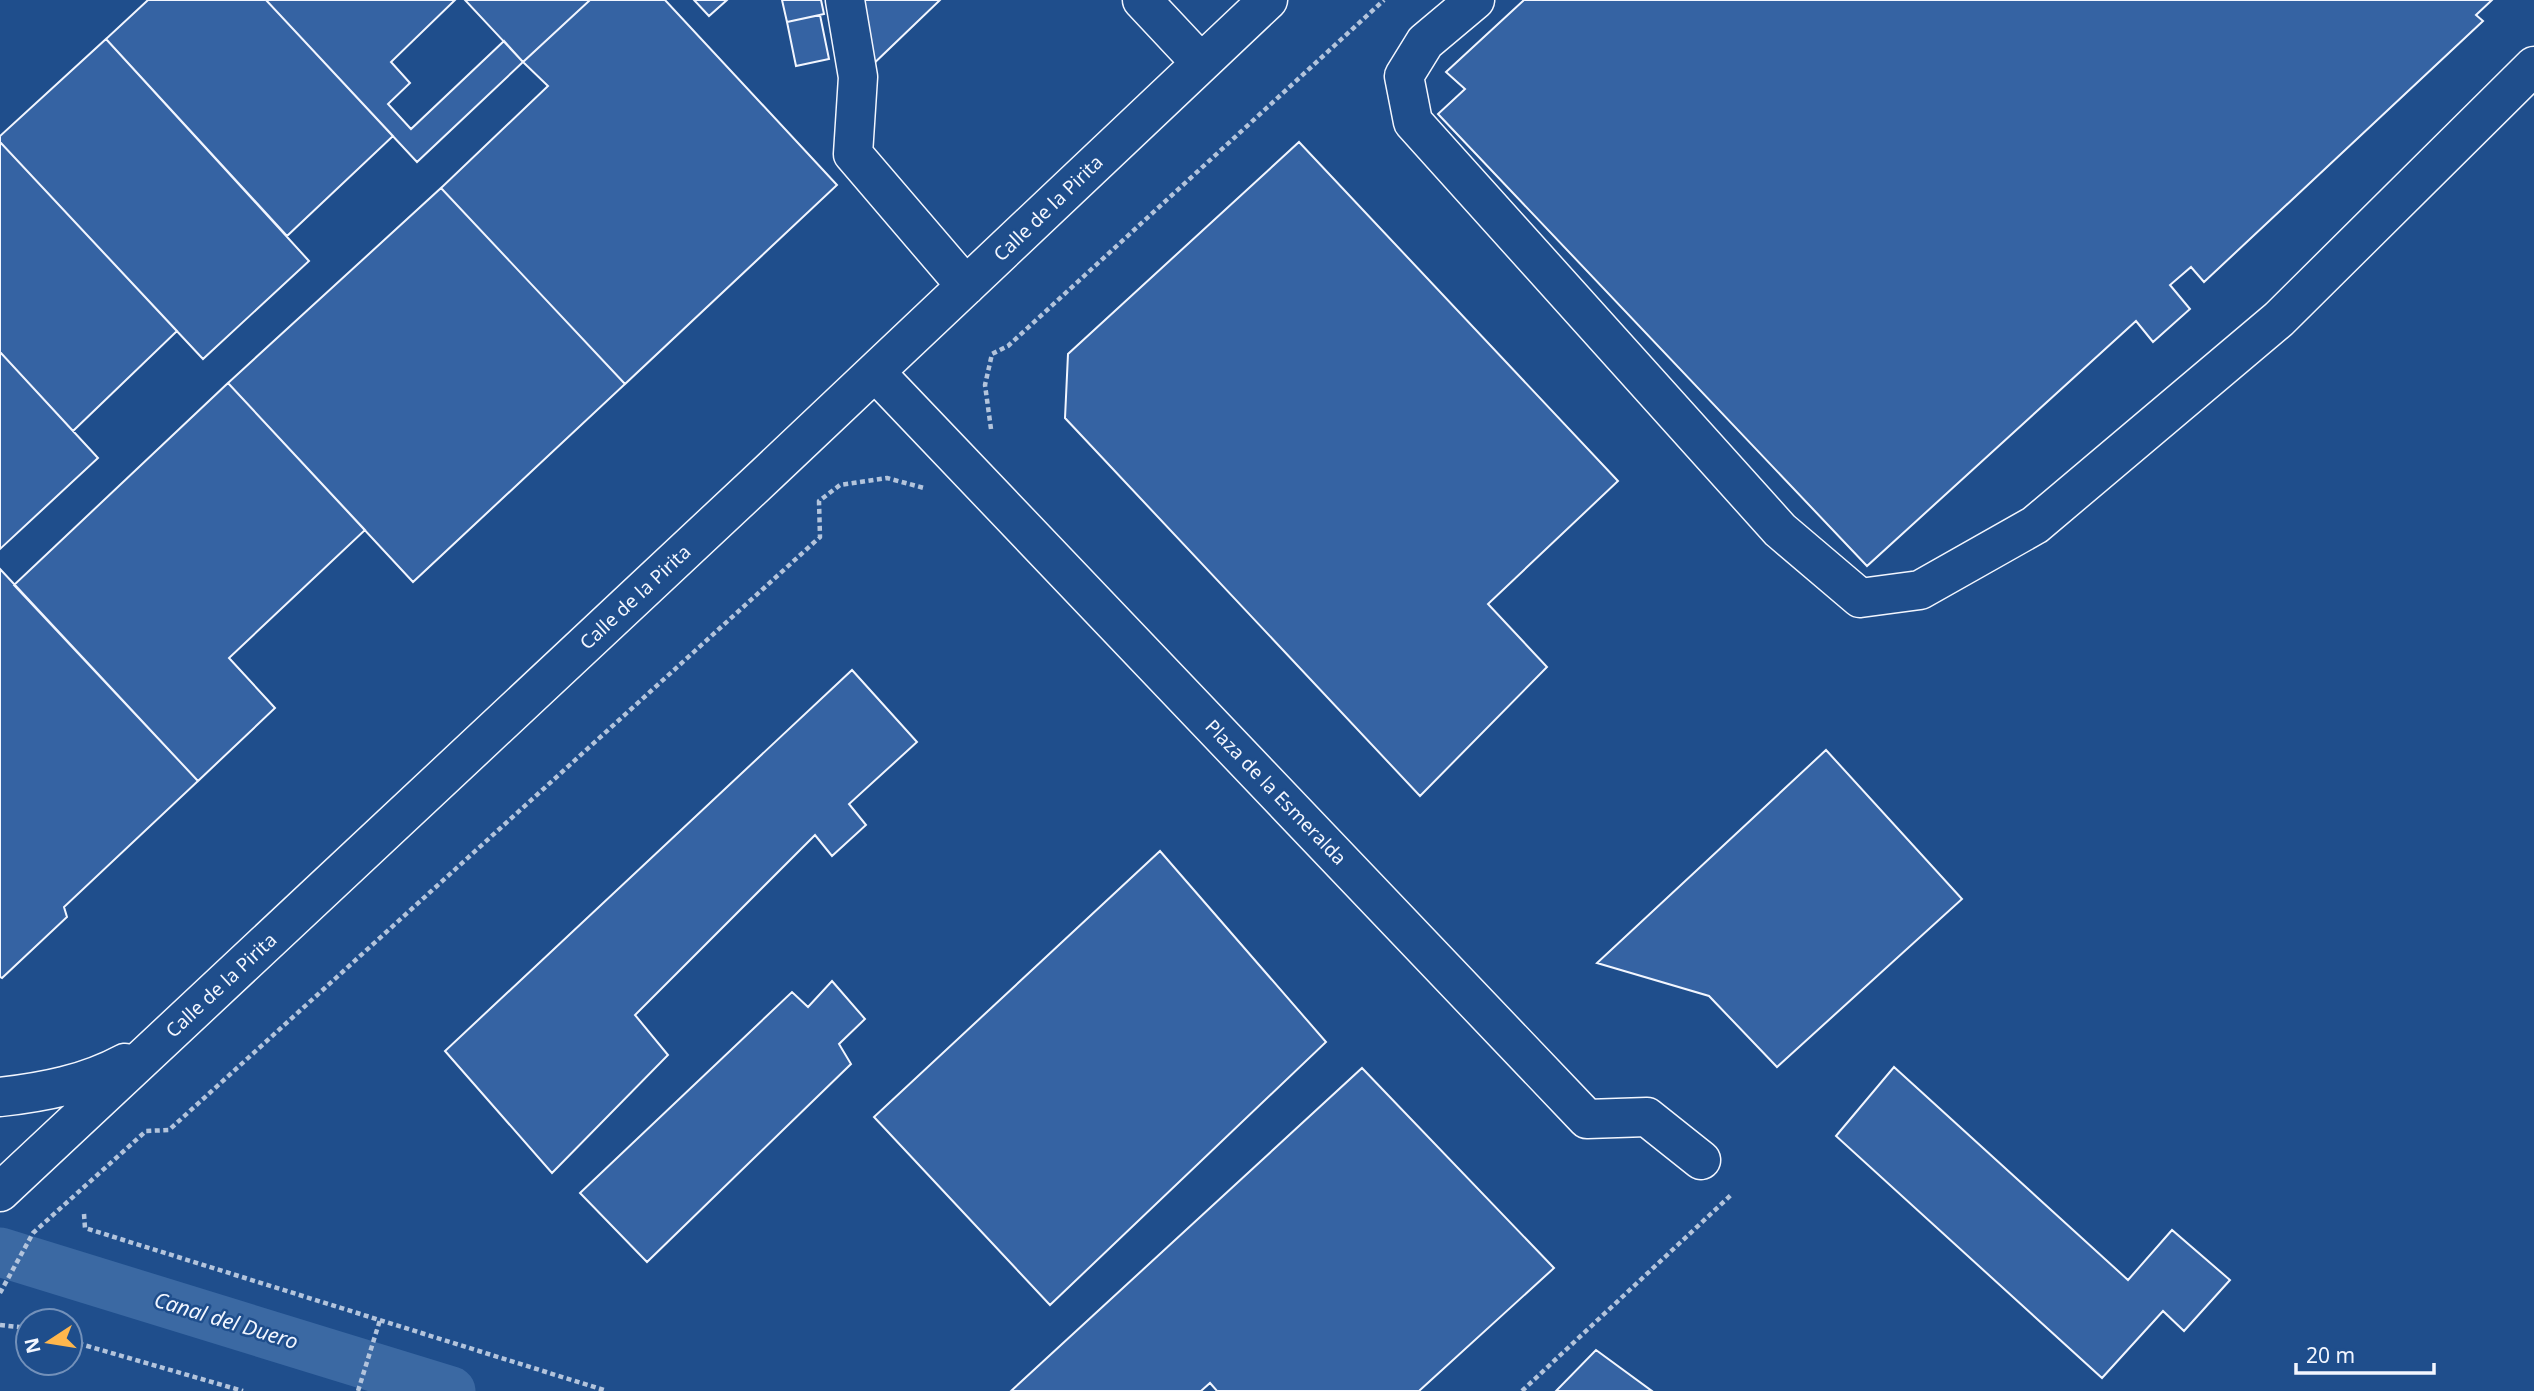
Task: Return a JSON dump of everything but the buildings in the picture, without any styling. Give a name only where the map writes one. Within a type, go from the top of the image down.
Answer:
[{"type":"street","points":[[845,0],[858,77],[853,155],[966,286]]},
{"type":"street","points":[[1142,0],[1201,63]]},
{"type":"street","name":"Calle de la Pirita","points":[[0,1192],[1268,0]]},
{"type":"street","points":[[1475,0],[1425,42],[1404,76],[1413,122],[1780,530],[1860,598],[1920,590],[2035,525],[2279,319],[2534,66]]},
{"type":"street","name":"Plaza de la Esmeralda","points":[[875,372],[1587,1119],[1647,1117],[1701,1160]]},
{"type":"street","points":[[0,1097],[46,1092],[103,1075],[157,1044]]},
{"type":"path","points":[[992,430],[985,385],[992,354],[1008,346],[1384,0]]},
{"type":"path","points":[[0,1293],[33,1233],[146,1131],[169,1130],[820,537],[819,501],[840,485],[887,478],[928,489]]},
{"type":"path","points":[[1522,1391],[1732,1194],[1701,1160]]},
{"type":"path","points":[[84,1214],[85,1228],[607,1391]]},
{"type":"path","points":[[358,1390],[380,1320]]},
{"type":"path","points":[[84,1345],[243,1391]]},
{"type":"waterway","name":"Canal del Duero","points":[[0,1252],[451,1391]]}]
